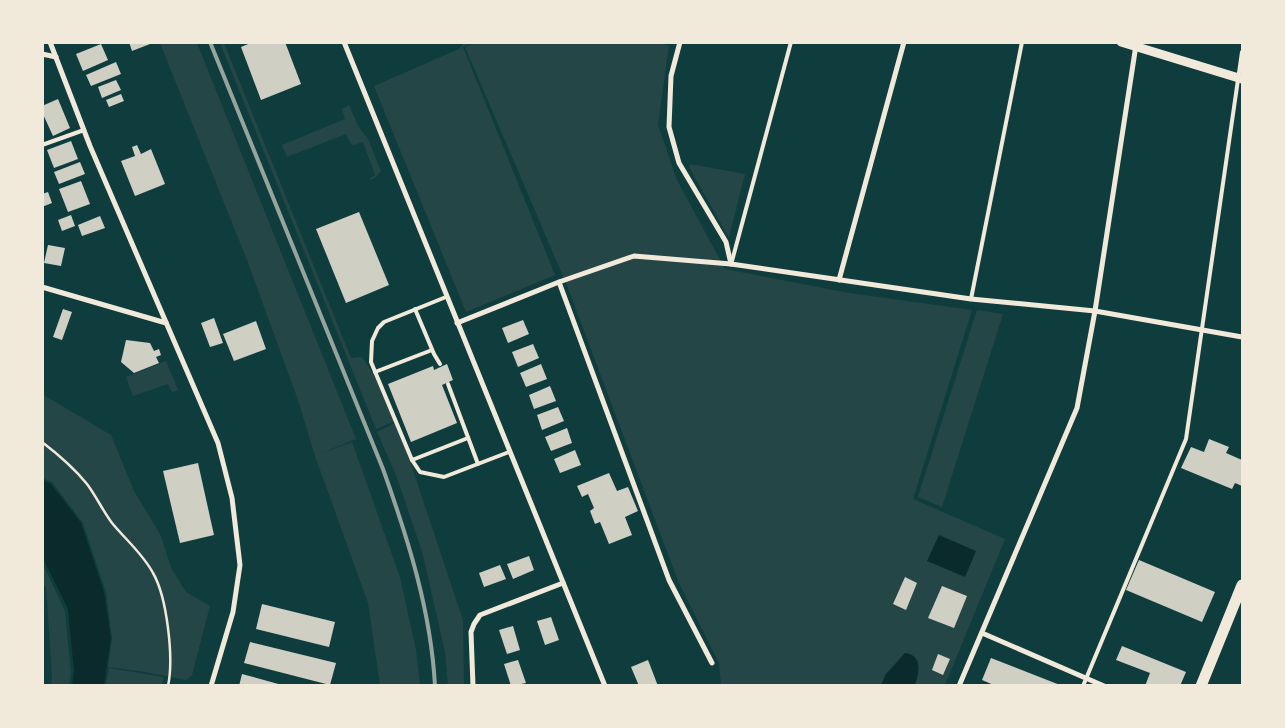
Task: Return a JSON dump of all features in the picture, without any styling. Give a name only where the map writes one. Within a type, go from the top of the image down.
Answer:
[{"type":"main road","points":[[1201,686],[1242,585]]},
{"type":"street","points":[[50,42],[84,130],[218,443],[232,498],[240,564],[233,612],[211,686]]},
{"type":"street","points":[[344,42],[605,686]]},
{"type":"street","points":[[680,42],[671,76],[669,127],[679,163],[726,242],[731,264]]},
{"type":"street","points":[[839,280],[904,42]]},
{"type":"street","points":[[1121,42],[1136,44],[1240,79]]},
{"type":"street","points":[[959,686],[1077,408],[1095,311],[1136,44]]},
{"type":"street","points":[[42,54],[56,58]]},
{"type":"street","points":[[457,323],[560,282],[634,256],[731,264],[971,299],[1095,311],[1202,331],[1242,336]]},
{"type":"street","points":[[560,282],[669,580],[712,663]]},
{"type":"street","points":[[42,287],[166,322]]},
{"type":"street","points":[[473,686],[470,632],[480,616],[563,583]]},
{"type":"street","points":[[982,633],[1104,686]]},
{"type":"lane","points":[[731,264],[791,42]]},
{"type":"lane","points":[[971,299],[1022,42]]},
{"type":"lane","points":[[1083,686],[1186,439],[1240,79],[1242,52]]},
{"type":"lane","points":[[42,146],[84,130]]},
{"type":"lane","points":[[446,297],[384,322],[378,328],[370,351],[371,362],[375,372],[412,460],[420,472],[444,477],[509,452]]},
{"type":"lane","points":[[415,309],[440,364]]},
{"type":"lane","points":[[375,372],[432,350]]},
{"type":"lane","points":[[448,384],[478,464]]},
{"type":"lane","points":[[412,460],[468,438]]},
{"type":"path","points":[[42,442],[61,457],[87,484],[112,522],[137,550],[153,572],[161,589],[170,648],[168,686]]},
{"type":"shaded area","points":[[477,42],[658,42],[669,46],[658,125],[677,180],[725,269],[849,293],[972,310],[913,499],[1005,539],[945,685],[721,685],[719,663],[678,581],[568,288],[465,47]]},
{"type":"shaded area","points":[[160,43],[197,43],[356,439],[319,454],[352,442],[400,577],[416,650],[420,685],[380,685],[368,603],[315,456],[298,400],[247,260]]},
{"type":"shaded area","points":[[220,43],[224,43],[351,358],[362,357],[387,395],[397,420],[376,429]]},
{"type":"shaded area","points":[[464,43],[473,43],[463,47],[555,275],[466,312],[374,86],[459,49]]},
{"type":"shaded area","points":[[349,105],[358,126],[368,139],[381,171],[376,177],[370,180],[375,175],[363,142],[351,144],[346,134],[287,157],[282,145],[345,119],[342,109]]},
{"type":"shaded area","points":[[690,164],[745,174],[729,238],[689,167]]},
{"type":"shaded area","points":[[977,310],[1003,314],[942,507],[918,497]]},
{"type":"shaded area","points":[[166,361],[178,390],[172,392],[168,384],[133,396],[126,377]]},
{"type":"shaded area","points":[[42,394],[111,435],[134,491],[161,536],[171,568],[186,592],[210,606],[192,675],[186,680],[108,667],[112,638],[106,592],[83,523],[52,482],[43,478]]},
{"type":"shaded area","points":[[397,422],[463,620],[464,685],[448,685],[445,652],[422,551],[396,475],[377,432]]},
{"type":"shaded area","points":[[43,480],[51,484],[81,523],[104,592],[111,638],[104,685],[72,685],[74,671],[68,609],[43,558]]},
{"type":"shaded area","points":[[939,535],[976,551],[965,577],[927,561]]},
{"type":"shaded area","points":[[43,564],[65,611],[71,673],[69,685],[51,685],[52,677],[46,587],[43,583]]},
{"type":"shaded area","points":[[905,653],[911,654],[917,661],[918,675],[915,685],[881,685],[886,674]]},
{"type":"shaded area","points":[[109,668],[164,677],[162,685],[106,685]]},
{"type":"building","points":[[129,42],[149,42],[150,44],[132,51]]},
{"type":"building","points":[[253,42],[285,42],[301,84],[261,100],[241,47]]},
{"type":"building","points":[[101,44],[108,60],[83,71],[76,54]]},
{"type":"building","points":[[116,62],[121,74],[91,86],[86,75]]},
{"type":"building","points":[[116,80],[121,90],[102,98],[98,87]]},
{"type":"building","points":[[121,94],[124,101],[109,107],[106,100]]},
{"type":"building","points":[[58,99],[70,128],[53,136],[42,112],[42,106]]},
{"type":"building","points":[[71,141],[78,159],[54,168],[47,150]]},
{"type":"building","points":[[137,145],[141,154],[151,149],[165,184],[135,196],[121,161],[135,156],[132,147]]},
{"type":"building","points":[[80,162],[85,174],[59,184],[54,172]]},
{"type":"building","points":[[81,181],[90,204],[68,212],[59,189]]},
{"type":"building","points":[[48,192],[52,203],[42,207],[42,194]]},
{"type":"building","points":[[359,212],[389,285],[346,303],[316,229]]},
{"type":"building","points":[[71,215],[75,226],[62,231],[58,220]]},
{"type":"building","points":[[100,216],[105,228],[82,236],[78,225]]},
{"type":"building","points":[[48,245],[65,248],[61,266],[44,263]]},
{"type":"building","points":[[63,309],[72,312],[62,340],[53,337]]},
{"type":"building","points":[[214,318],[223,343],[210,347],[201,323]]},
{"type":"building","points":[[523,320],[529,334],[508,343],[502,328]]},
{"type":"building","points":[[256,321],[266,349],[234,361],[223,334]]},
{"type":"building","points":[[126,340],[150,343],[154,351],[159,349],[161,355],[156,357],[159,363],[134,373],[121,362]]},
{"type":"building","points":[[533,344],[539,358],[518,367],[512,352]]},
{"type":"building","points":[[447,364],[453,380],[442,385],[457,423],[411,442],[388,384],[433,366],[434,370]]},
{"type":"building","points":[[541,364],[547,379],[526,387],[520,373]]},
{"type":"building","points":[[550,386],[556,401],[534,409],[529,395]]},
{"type":"building","points":[[558,407],[564,421],[542,430],[537,415]]},
{"type":"building","points":[[567,428],[572,443],[551,451],[545,437]]},
{"type":"building","points":[[1209,439],[1229,447],[1226,453],[1242,460],[1242,486],[1235,483],[1232,489],[1181,468],[1191,447],[1204,452]]},
{"type":"building","points":[[575,450],[581,465],[560,473],[554,459]]},
{"type":"building","points":[[198,463],[214,535],[180,543],[163,471]]},
{"type":"building","points":[[609,473],[617,491],[628,487],[638,511],[625,517],[632,535],[609,544],[600,522],[595,524],[590,511],[594,508],[588,494],[582,497],[577,486]]},
{"type":"building","points":[[529,556],[534,570],[513,579],[507,564]]},
{"type":"building","points":[[1139,560],[1215,592],[1202,622],[1126,590]]},
{"type":"building","points":[[500,565],[506,579],[484,587],[479,573]]},
{"type":"building","points":[[905,577],[917,583],[906,610],[893,604]]},
{"type":"building","points":[[942,586],[967,596],[954,628],[928,618]]},
{"type":"building","points":[[262,604],[335,622],[329,647],[256,629]]},
{"type":"building","points":[[551,617],[559,640],[545,645],[537,621]]},
{"type":"building","points":[[513,626],[520,650],[507,654],[499,630]]},
{"type":"building","points":[[250,642],[336,663],[330,685],[244,663]]},
{"type":"building","points":[[1122,646],[1186,672],[1180,686],[1145,686],[1150,673],[1116,660]]},
{"type":"building","points":[[938,654],[950,659],[943,675],[932,670]]},
{"type":"building","points":[[991,658],[1060,686],[996,686],[982,680]]},
{"type":"building","points":[[518,660],[526,683],[511,686],[504,664]]},
{"type":"building","points":[[648,660],[658,686],[639,686],[631,667]]},
{"type":"building","points":[[242,674],[282,685],[282,686],[239,686]]},
{"type":"railway","points":[[210,42],[383,469],[417,576],[429,630],[435,686]]}]
